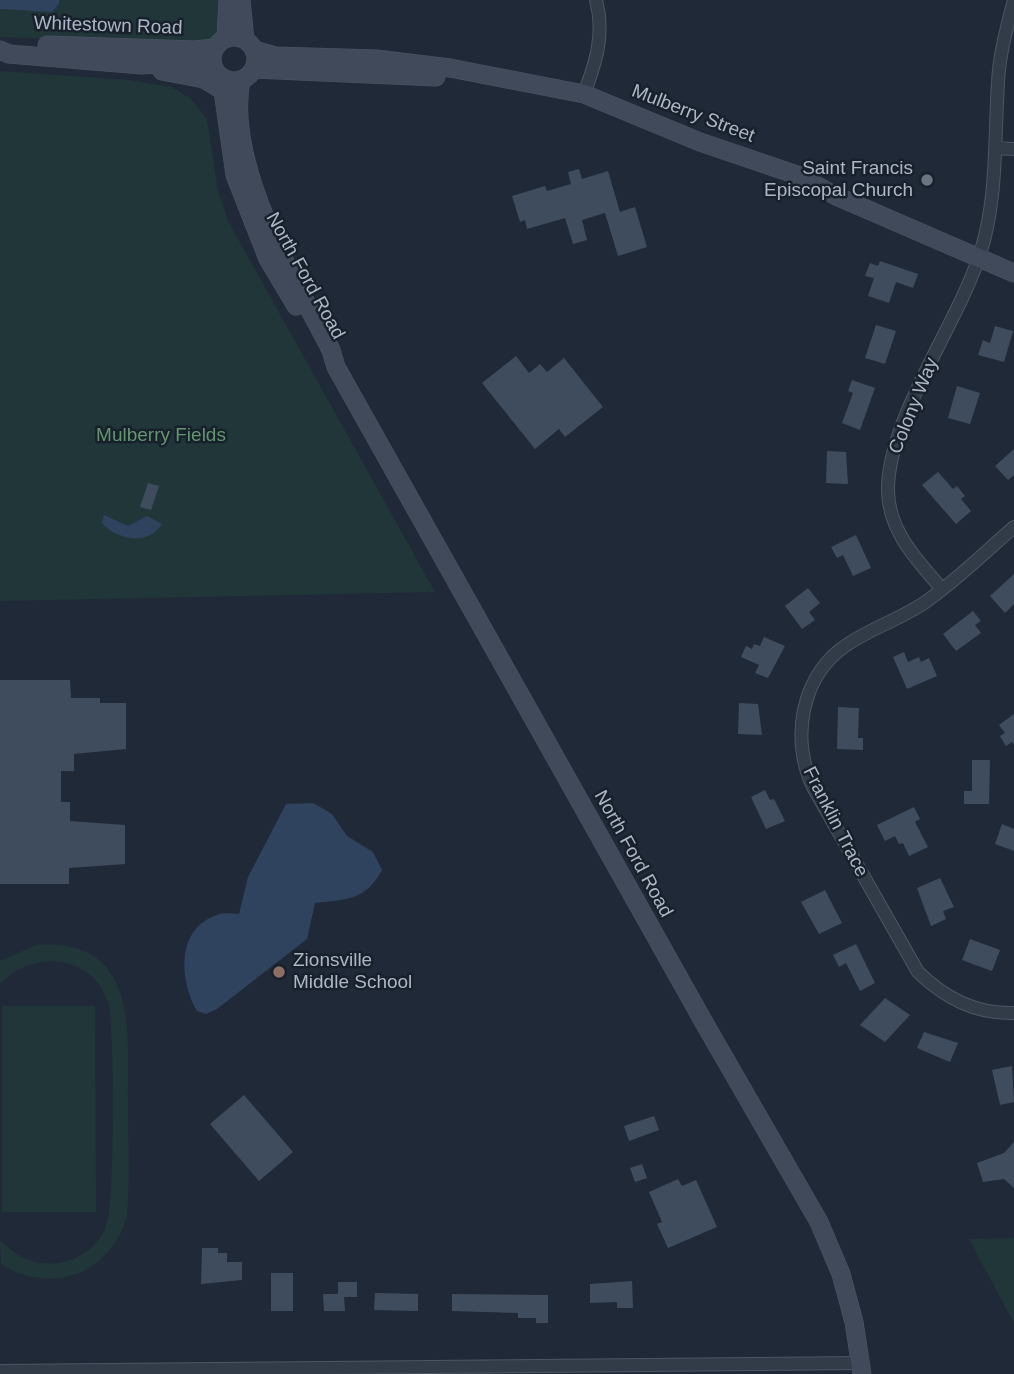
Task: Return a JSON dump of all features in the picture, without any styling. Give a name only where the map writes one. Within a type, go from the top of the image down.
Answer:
[{"type":"main road","name":"North Ford Road","points":[[228,0],[220,43],[220,79],[235,175],[248,215],[268,260],[323,354],[336,367]]},
{"type":"main road","name":"North Ford Road","points":[[241,0],[250,45],[248,75],[238,100],[241,132],[253,182],[269,228],[331,350],[336,367],[692,1003],[806,1197],[841,1274],[862,1369]]},
{"type":"main road","name":"Whitestown Road","points":[[0,48],[220,43],[250,45]]},
{"type":"main road","name":"Mulberry Street","points":[[250,45],[275,56],[376,59],[505,78],[584,94],[700,142],[797,175],[836,196],[1014,273]]},
{"type":"main road","name":"Whitestown Road","points":[[0,48],[9,54],[142,65],[188,62],[220,79]]},
{"type":"main road","name":"Whitestown Road","points":[[142,65],[156,71],[220,79]]},
{"type":"main road","name":"Mulberry Street","points":[[220,79],[248,75],[505,78]]},
{"type":"street","points":[[584,94],[596,62],[601,35],[596,0]]},
{"type":"street","name":"Colony Way","points":[[942,589],[900,537],[890,508],[889,470],[902,427],[979,257],[992,201],[997,148],[999,67],[1014,0]]},
{"type":"street","points":[[997,148],[1014,149]]},
{"type":"street","name":"Franklin Trace","points":[[1014,527],[942,589],[910,611],[846,645],[834,656],[816,679],[804,705],[800,735],[803,760],[813,787],[918,972],[944,994],[971,1007],[996,1013],[1014,1013]]},
{"type":"street","points":[[0,1371],[862,1369]]},
{"type":"green space","points":[[0,0],[222,0],[221,32],[201,44],[0,37]]},
{"type":"green space","name":"Mulberry Fields","points":[[0,71],[129,80],[171,87],[190,98],[207,119],[218,191],[228,221],[435,592],[0,601]]},
{"type":"green space","points":[[36,945],[70,947],[94,956],[110,973],[121,994],[128,1047],[127,1216],[119,1236],[108,1252],[77,1274],[59,1278],[20,1274],[1,1264],[0,1240],[26,1259],[49,1264],[65,1262],[80,1256],[93,1246],[106,1226],[112,1153],[113,1078],[110,1017],[108,1002],[100,986],[89,974],[75,966],[60,962],[28,965],[0,984],[0,961]]},
{"type":"green space","points":[[2,1006],[95,1006],[96,1212],[2,1212]]},
{"type":"green space","points":[[1014,1238],[1014,1323],[969,1239]]},
{"type":"water","points":[[0,0],[59,0],[59,4],[52,12],[0,9]]},
{"type":"water","points":[[104,515],[128,526],[147,516],[162,524],[149,536],[124,537],[102,523]]},
{"type":"water","points":[[313,803],[332,814],[347,836],[373,852],[382,870],[369,888],[354,897],[315,903],[307,939],[217,1009],[206,1014],[197,1011],[191,999],[185,971],[188,944],[194,932],[203,922],[217,915],[239,914],[248,877],[286,804]]},
{"type":"building","points":[[579,169],[582,179],[608,171],[620,212],[635,207],[647,247],[618,256],[605,213],[582,220],[587,240],[573,244],[565,218],[527,229],[525,220],[520,222],[512,196],[545,186],[547,191],[571,184],[568,172]]},
{"type":"building","points":[[880,261],[918,274],[913,288],[896,282],[889,303],[868,296],[874,278],[865,276],[870,263],[878,266]]},
{"type":"building","points":[[876,325],[896,331],[885,364],[865,358]]},
{"type":"building","points":[[995,326],[1013,331],[1004,362],[978,355],[983,340],[990,343]]},
{"type":"building","points":[[516,356],[529,373],[540,364],[547,372],[564,358],[603,407],[565,437],[559,429],[535,449],[482,383]]},
{"type":"building","points":[[852,380],[875,388],[860,430],[842,423],[853,393],[848,391]]},
{"type":"building","points":[[957,386],[980,393],[970,424],[948,418]]},
{"type":"building","points":[[1014,449],[1014,475],[1008,480],[995,466]]},
{"type":"building","points":[[827,451],[846,452],[848,484],[826,483]]},
{"type":"building","points":[[938,472],[953,489],[957,486],[965,496],[961,499],[971,511],[956,524],[922,485]]},
{"type":"building","points":[[148,483],[159,486],[151,510],[140,507]]},
{"type":"building","points":[[856,535],[871,568],[853,576],[843,555],[837,558],[831,547]]},
{"type":"building","points":[[1014,574],[1014,604],[1005,613],[990,596]]},
{"type":"building","points":[[808,588],[820,603],[809,612],[815,620],[802,629],[785,606]]},
{"type":"building","points":[[973,611],[981,621],[975,625],[981,633],[956,651],[943,634]]},
{"type":"building","points":[[764,637],[785,646],[768,678],[755,673],[759,665],[741,657],[746,646],[752,649],[754,644],[760,646]]},
{"type":"building","points":[[904,652],[908,662],[919,657],[921,662],[929,658],[937,676],[907,689],[893,657]]},
{"type":"building","points":[[0,680],[70,680],[71,698],[100,698],[100,703],[126,703],[126,749],[74,754],[74,771],[61,771],[61,802],[70,802],[70,821],[125,825],[125,864],[69,868],[69,884],[0,884]]},
{"type":"building","points":[[739,703],[758,704],[762,735],[738,734]]},
{"type":"building","points":[[838,707],[859,708],[858,738],[863,738],[863,750],[837,749]]},
{"type":"building","points":[[1014,714],[1014,745],[1012,742],[1006,746],[1000,736],[1005,733],[999,725]]},
{"type":"building","points":[[972,760],[990,760],[989,804],[964,804],[964,791],[972,791]]},
{"type":"building","points":[[765,790],[770,800],[774,799],[785,821],[766,829],[751,797]]},
{"type":"building","points":[[914,807],[920,819],[915,822],[928,847],[909,856],[903,843],[899,844],[895,836],[885,841],[877,825]]},
{"type":"building","points":[[1002,824],[1014,829],[1014,851],[995,844]]},
{"type":"building","points":[[940,878],[954,907],[943,911],[946,919],[931,926],[917,888]]},
{"type":"building","points":[[825,890],[842,923],[819,934],[801,902]]},
{"type":"building","points":[[970,939],[1000,950],[992,971],[962,960]]},
{"type":"building","points":[[856,944],[875,983],[860,991],[846,963],[839,967],[833,955]]},
{"type":"building","points":[[885,998],[910,1015],[885,1042],[860,1025]]},
{"type":"building","points":[[924,1032],[958,1043],[950,1062],[917,1048]]},
{"type":"building","points":[[1012,1066],[1014,1102],[1000,1105],[992,1070]]},
{"type":"building","points":[[244,1095],[293,1152],[259,1181],[210,1124]]},
{"type":"building","points":[[654,1116],[659,1130],[629,1141],[624,1126]]},
{"type":"building","points":[[1014,1142],[1014,1188],[1004,1179],[983,1182],[977,1163],[1004,1153]]},
{"type":"building","points":[[642,1164],[647,1178],[635,1182],[630,1168]]},
{"type":"building","points":[[678,1179],[682,1186],[696,1180],[717,1227],[668,1248],[657,1224],[662,1222],[649,1192]]},
{"type":"building","points":[[202,1248],[218,1248],[218,1253],[227,1253],[227,1262],[242,1262],[242,1280],[201,1284]]},
{"type":"building","points":[[271,1273],[293,1273],[293,1311],[271,1311]]},
{"type":"building","points":[[632,1281],[633,1308],[617,1308],[617,1302],[590,1303],[590,1284]]},
{"type":"building","points":[[338,1282],[357,1282],[357,1297],[344,1297],[345,1311],[324,1311],[323,1294],[338,1294]]},
{"type":"building","points":[[375,1293],[418,1294],[418,1311],[374,1310]]},
{"type":"building","points":[[452,1294],[548,1295],[548,1323],[536,1323],[536,1318],[518,1318],[518,1313],[452,1311]]},
{"type":"place","name":"Saint Francis Episcopal Church","points":[[927,180]]},
{"type":"place","name":"Zionsville Middle School","points":[[279,972]]}]
